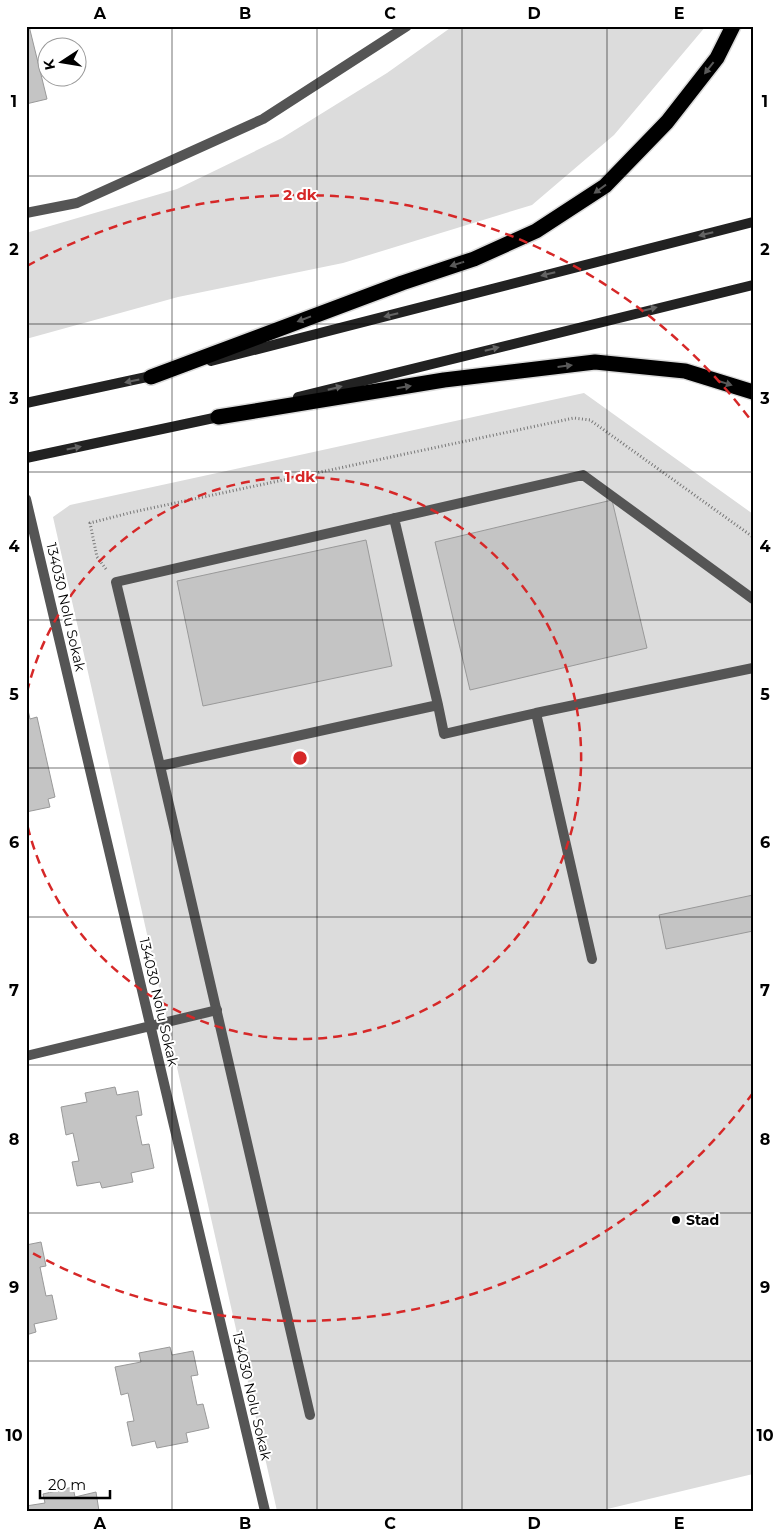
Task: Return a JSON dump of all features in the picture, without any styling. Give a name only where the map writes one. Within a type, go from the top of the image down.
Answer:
[{"type":"highway","points":[[151,377],[402,282],[474,259],[536,231],[604,186],[667,122],[716,58],[733,26]]},
{"type":"highway","points":[[218,418],[444,380],[595,362],[685,370],[753,392]]},
{"type":"main road","points":[[26,403],[151,377],[753,222]]},
{"type":"main road","points":[[26,458],[218,418],[753,285]]},
{"type":"street","points":[[26,213],[77,203],[263,120],[407,26]]},
{"type":"street","points":[[310,1415],[116,582],[582,475],[753,599]]},
{"type":"street","name":"134030 Nolu Sokak","points":[[26,498],[265,1511]]},
{"type":"street","points":[[394,518],[444,734],[753,668]]},
{"type":"street","points":[[160,766],[438,705]]},
{"type":"street","points":[[536,713],[592,959]]},
{"type":"street","points":[[26,1056],[217,1010]]},
{"type":"path","points":[[116,582],[97,557],[90,523],[574,418],[590,420],[753,538]]},
{"type":"shaded area","points":[[453,26],[706,26],[614,135],[532,205],[343,263],[178,297],[26,339],[26,233],[177,189],[282,138],[387,73]]},
{"type":"shaded area","points":[[584,393],[753,514],[753,1474],[599,1511],[277,1511],[53,517],[70,505]]},
{"type":"building","points":[[26,26],[29,26],[38,62],[38,88],[44,88],[47,99],[26,104]]},
{"type":"building","points":[[612,500],[647,648],[470,690],[435,542]]},
{"type":"building","points":[[366,540],[392,666],[203,706],[177,581]]},
{"type":"building","points":[[26,710],[28,710],[30,719],[37,717],[55,797],[48,799],[50,807],[26,812]]},
{"type":"building","points":[[753,895],[753,931],[666,949],[659,915]]},
{"type":"building","points":[[115,1087],[117,1095],[138,1091],[142,1115],[136,1116],[142,1145],[149,1144],[154,1168],[131,1173],[133,1182],[102,1188],[100,1182],[77,1186],[72,1162],[79,1161],[73,1133],[66,1135],[61,1107],[87,1102],[85,1093]]},
{"type":"building","points":[[41,1242],[46,1266],[40,1267],[46,1296],[52,1295],[57,1319],[34,1324],[36,1332],[26,1335],[26,1245]]},
{"type":"building","points":[[170,1347],[172,1355],[193,1351],[198,1375],[191,1376],[197,1405],[203,1404],[209,1428],[186,1433],[188,1442],[157,1448],[155,1441],[132,1446],[127,1422],[134,1421],[128,1393],[121,1395],[115,1367],[141,1362],[139,1353]]},
{"type":"building","points":[[73,1487],[75,1497],[96,1492],[99,1511],[26,1511],[26,1506],[45,1503],[43,1494]]},
{"type":"place","name":"Stad","points":[[676,1220]]}]
